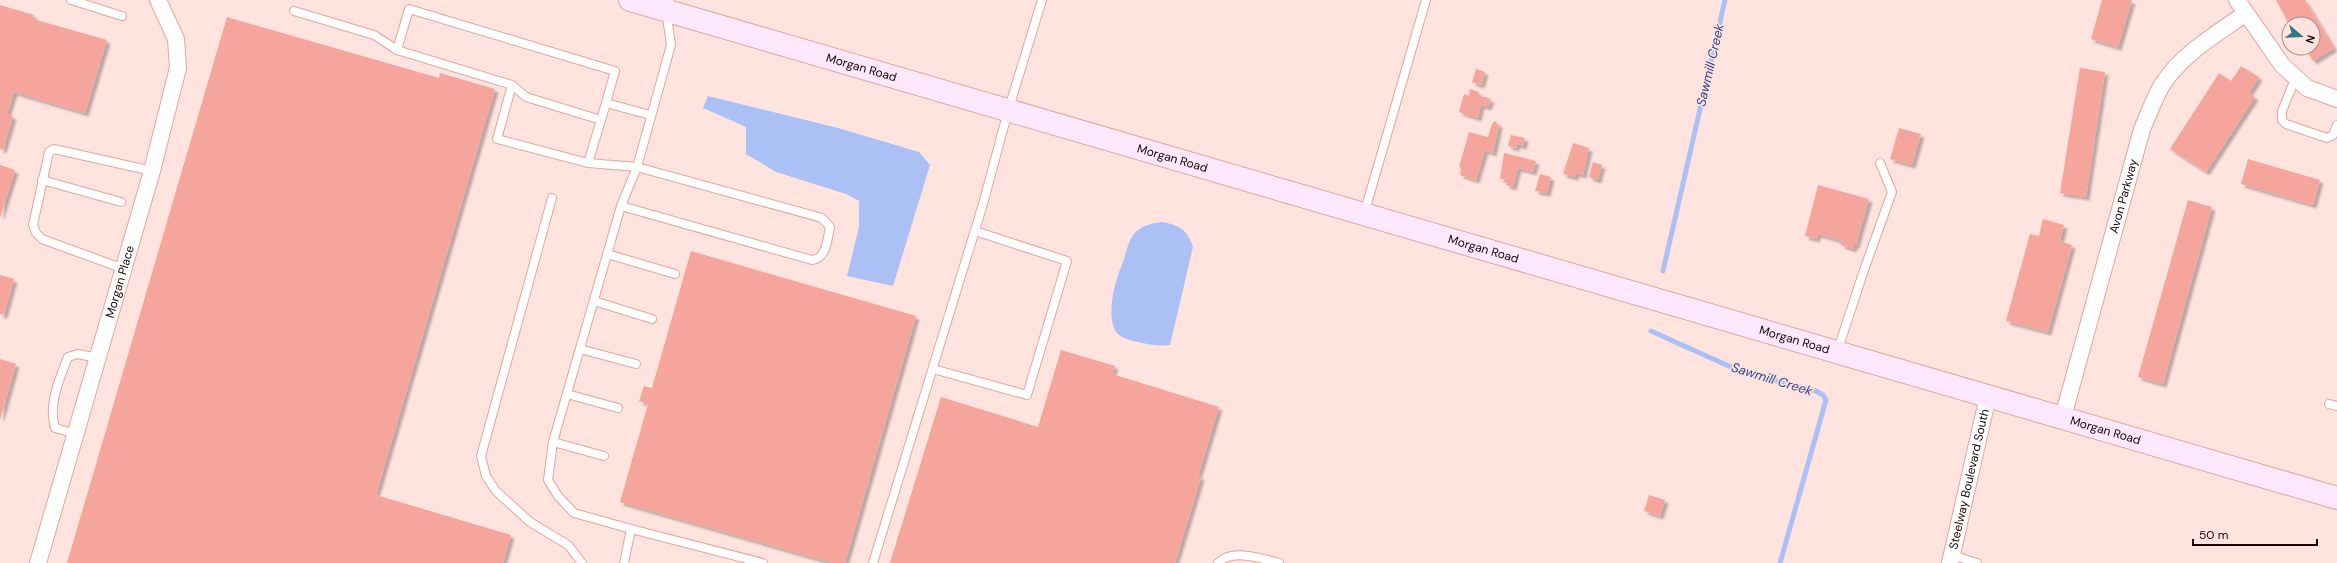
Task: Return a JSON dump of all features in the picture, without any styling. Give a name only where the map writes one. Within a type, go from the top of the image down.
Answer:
[{"type":"street","name":"Morgan Place","points":[[38,563],[152,171],[178,68],[176,39],[158,0]]},
{"type":"street","name":"Morgan Road","points":[[630,0],[668,5],[1008,111],[2337,498]]},
{"type":"street","points":[[2237,0],[2245,14],[2282,65],[2307,88],[2337,99]]},
{"type":"street","name":"Avon Parkway","points":[[2063,417],[2142,129],[2162,86],[2174,70],[2203,43],[2245,14]]},
{"type":"street","name":"Steelway Boulevard South","points":[[1951,559],[1988,396]]},
{"type":"lane","points":[[72,0],[122,16]]},
{"type":"lane","points":[[873,563],[975,231],[1008,111],[1042,0]]},
{"type":"lane","points":[[1364,215],[1426,0]]},
{"type":"lane","points":[[668,5],[671,45],[650,115],[637,167],[621,206],[553,442],[548,480],[558,496],[574,513],[763,563]]},
{"type":"lane","points":[[397,50],[409,10],[615,71],[588,163]]},
{"type":"lane","points":[[294,11],[374,34],[397,50],[512,85],[526,98],[601,120]]},
{"type":"lane","points":[[2296,77],[2282,112],[2282,120],[2286,124],[2327,138],[2333,135],[2337,125]]},
{"type":"lane","points":[[512,85],[497,139],[588,163],[637,167],[822,218],[830,227],[823,254],[818,259],[812,260],[621,206]]},
{"type":"lane","points":[[606,103],[650,115]]},
{"type":"lane","points":[[124,270],[42,239],[36,233],[33,225],[49,152],[54,149],[152,171]]},
{"type":"lane","points":[[1837,353],[1864,270],[1892,192],[1880,163]]},
{"type":"lane","points":[[42,180],[121,202]]},
{"type":"lane","points":[[552,198],[481,456],[486,476],[496,491],[530,522],[568,545],[582,563]]},
{"type":"lane","points":[[933,369],[1027,395],[1031,382],[1067,261],[975,231]]},
{"type":"lane","points":[[607,254],[676,274]]},
{"type":"lane","points":[[594,301],[652,319]]},
{"type":"lane","points":[[580,348],[636,364]]},
{"type":"lane","points":[[76,434],[55,428],[52,416],[57,387],[68,357],[78,354],[98,358]]},
{"type":"lane","points":[[567,394],[618,408]]},
{"type":"lane","points":[[553,442],[604,456]]},
{"type":"lane","points":[[624,563],[631,529]]},
{"type":"lane","points":[[1218,563],[1221,560],[1240,555],[1279,563]]},
{"type":"lane","points":[[1951,559],[1977,563]]},
{"type":"water","points":[[708,96],[838,128],[919,152],[930,165],[893,286],[847,276],[859,227],[859,201],[846,194],[776,172],[746,154],[746,127],[703,108]]},
{"type":"water","points":[[1162,222],[1182,229],[1188,236],[1193,247],[1170,345],[1149,344],[1124,338],[1119,335],[1114,328],[1111,310],[1114,288],[1132,237],[1143,227]]},
{"type":"building","points":[[2102,0],[2132,0],[2118,47],[2091,39]]},
{"type":"building","points":[[2276,0],[2305,0],[2315,16],[2285,16]]},
{"type":"building","points":[[0,5],[34,15],[33,19],[107,40],[85,113],[14,92],[7,114],[13,116],[3,150],[0,149]]},
{"type":"building","points":[[227,17],[439,78],[440,73],[495,89],[376,495],[511,535],[503,563],[67,563]]},
{"type":"building","points":[[2321,26],[2334,48],[2313,61],[2310,56],[2321,56]]},
{"type":"building","points":[[2241,66],[2259,77],[2249,93],[2255,97],[2206,172],[2170,149],[2219,73],[2231,81]]},
{"type":"building","points":[[2080,68],[2105,72],[2086,197],[2060,193]]},
{"type":"building","points":[[1476,69],[1485,72],[1481,85],[1472,82]]},
{"type":"building","points":[[1470,89],[1479,92],[1477,97],[1487,97],[1485,103],[1487,98],[1491,99],[1488,107],[1481,105],[1478,118],[1459,112],[1464,94],[1469,96]]},
{"type":"building","points":[[1495,121],[1499,125],[1493,153],[1485,150],[1476,180],[1460,175],[1461,168],[1459,167],[1469,132],[1488,137],[1492,124]]},
{"type":"building","points":[[1899,128],[1921,134],[1912,165],[1890,159]]},
{"type":"building","points":[[1511,135],[1525,138],[1523,146],[1517,144],[1516,148],[1508,146]]},
{"type":"building","points":[[1573,143],[1589,148],[1583,175],[1576,173],[1575,177],[1563,174]]},
{"type":"building","points":[[1504,153],[1536,161],[1533,172],[1518,168],[1513,187],[1506,185],[1507,180],[1500,179]]},
{"type":"building","points":[[2248,159],[2320,180],[2313,205],[2241,184]]},
{"type":"building","points":[[1593,162],[1602,165],[1598,180],[1589,177]]},
{"type":"building","points":[[0,165],[15,170],[0,218]]},
{"type":"building","points":[[1540,174],[1551,177],[1547,193],[1535,191]]},
{"type":"building","points":[[1818,185],[1869,199],[1856,245],[1854,245],[1853,249],[1841,245],[1842,241],[1818,234],[1816,239],[1805,236]]},
{"type":"building","points":[[2188,200],[2212,207],[2163,384],[2138,377]]},
{"type":"building","points":[[2043,219],[2064,225],[2060,241],[2072,245],[2048,332],[2006,321],[2030,234],[2039,236]]},
{"type":"building","points":[[691,251],[916,316],[845,563],[833,563],[620,502],[648,404],[639,401],[644,386],[652,388]]},
{"type":"building","points":[[0,275],[14,279],[4,315],[0,314]]},
{"type":"building","points":[[1061,350],[1115,366],[1112,374],[1219,407],[1198,476],[1201,477],[1175,563],[890,563],[941,397],[1038,427]]},
{"type":"building","points":[[0,359],[16,364],[0,420]]},
{"type":"building","points":[[1649,495],[1665,500],[1660,516],[1644,511]]},
{"type":"waterway","name":"Sawmill Creek","points":[[1663,271],[1725,0]]},
{"type":"waterway","name":"Sawmill Creek","points":[[1651,331],[1742,372],[1816,391],[1823,395],[1826,400],[1780,563]]}]
